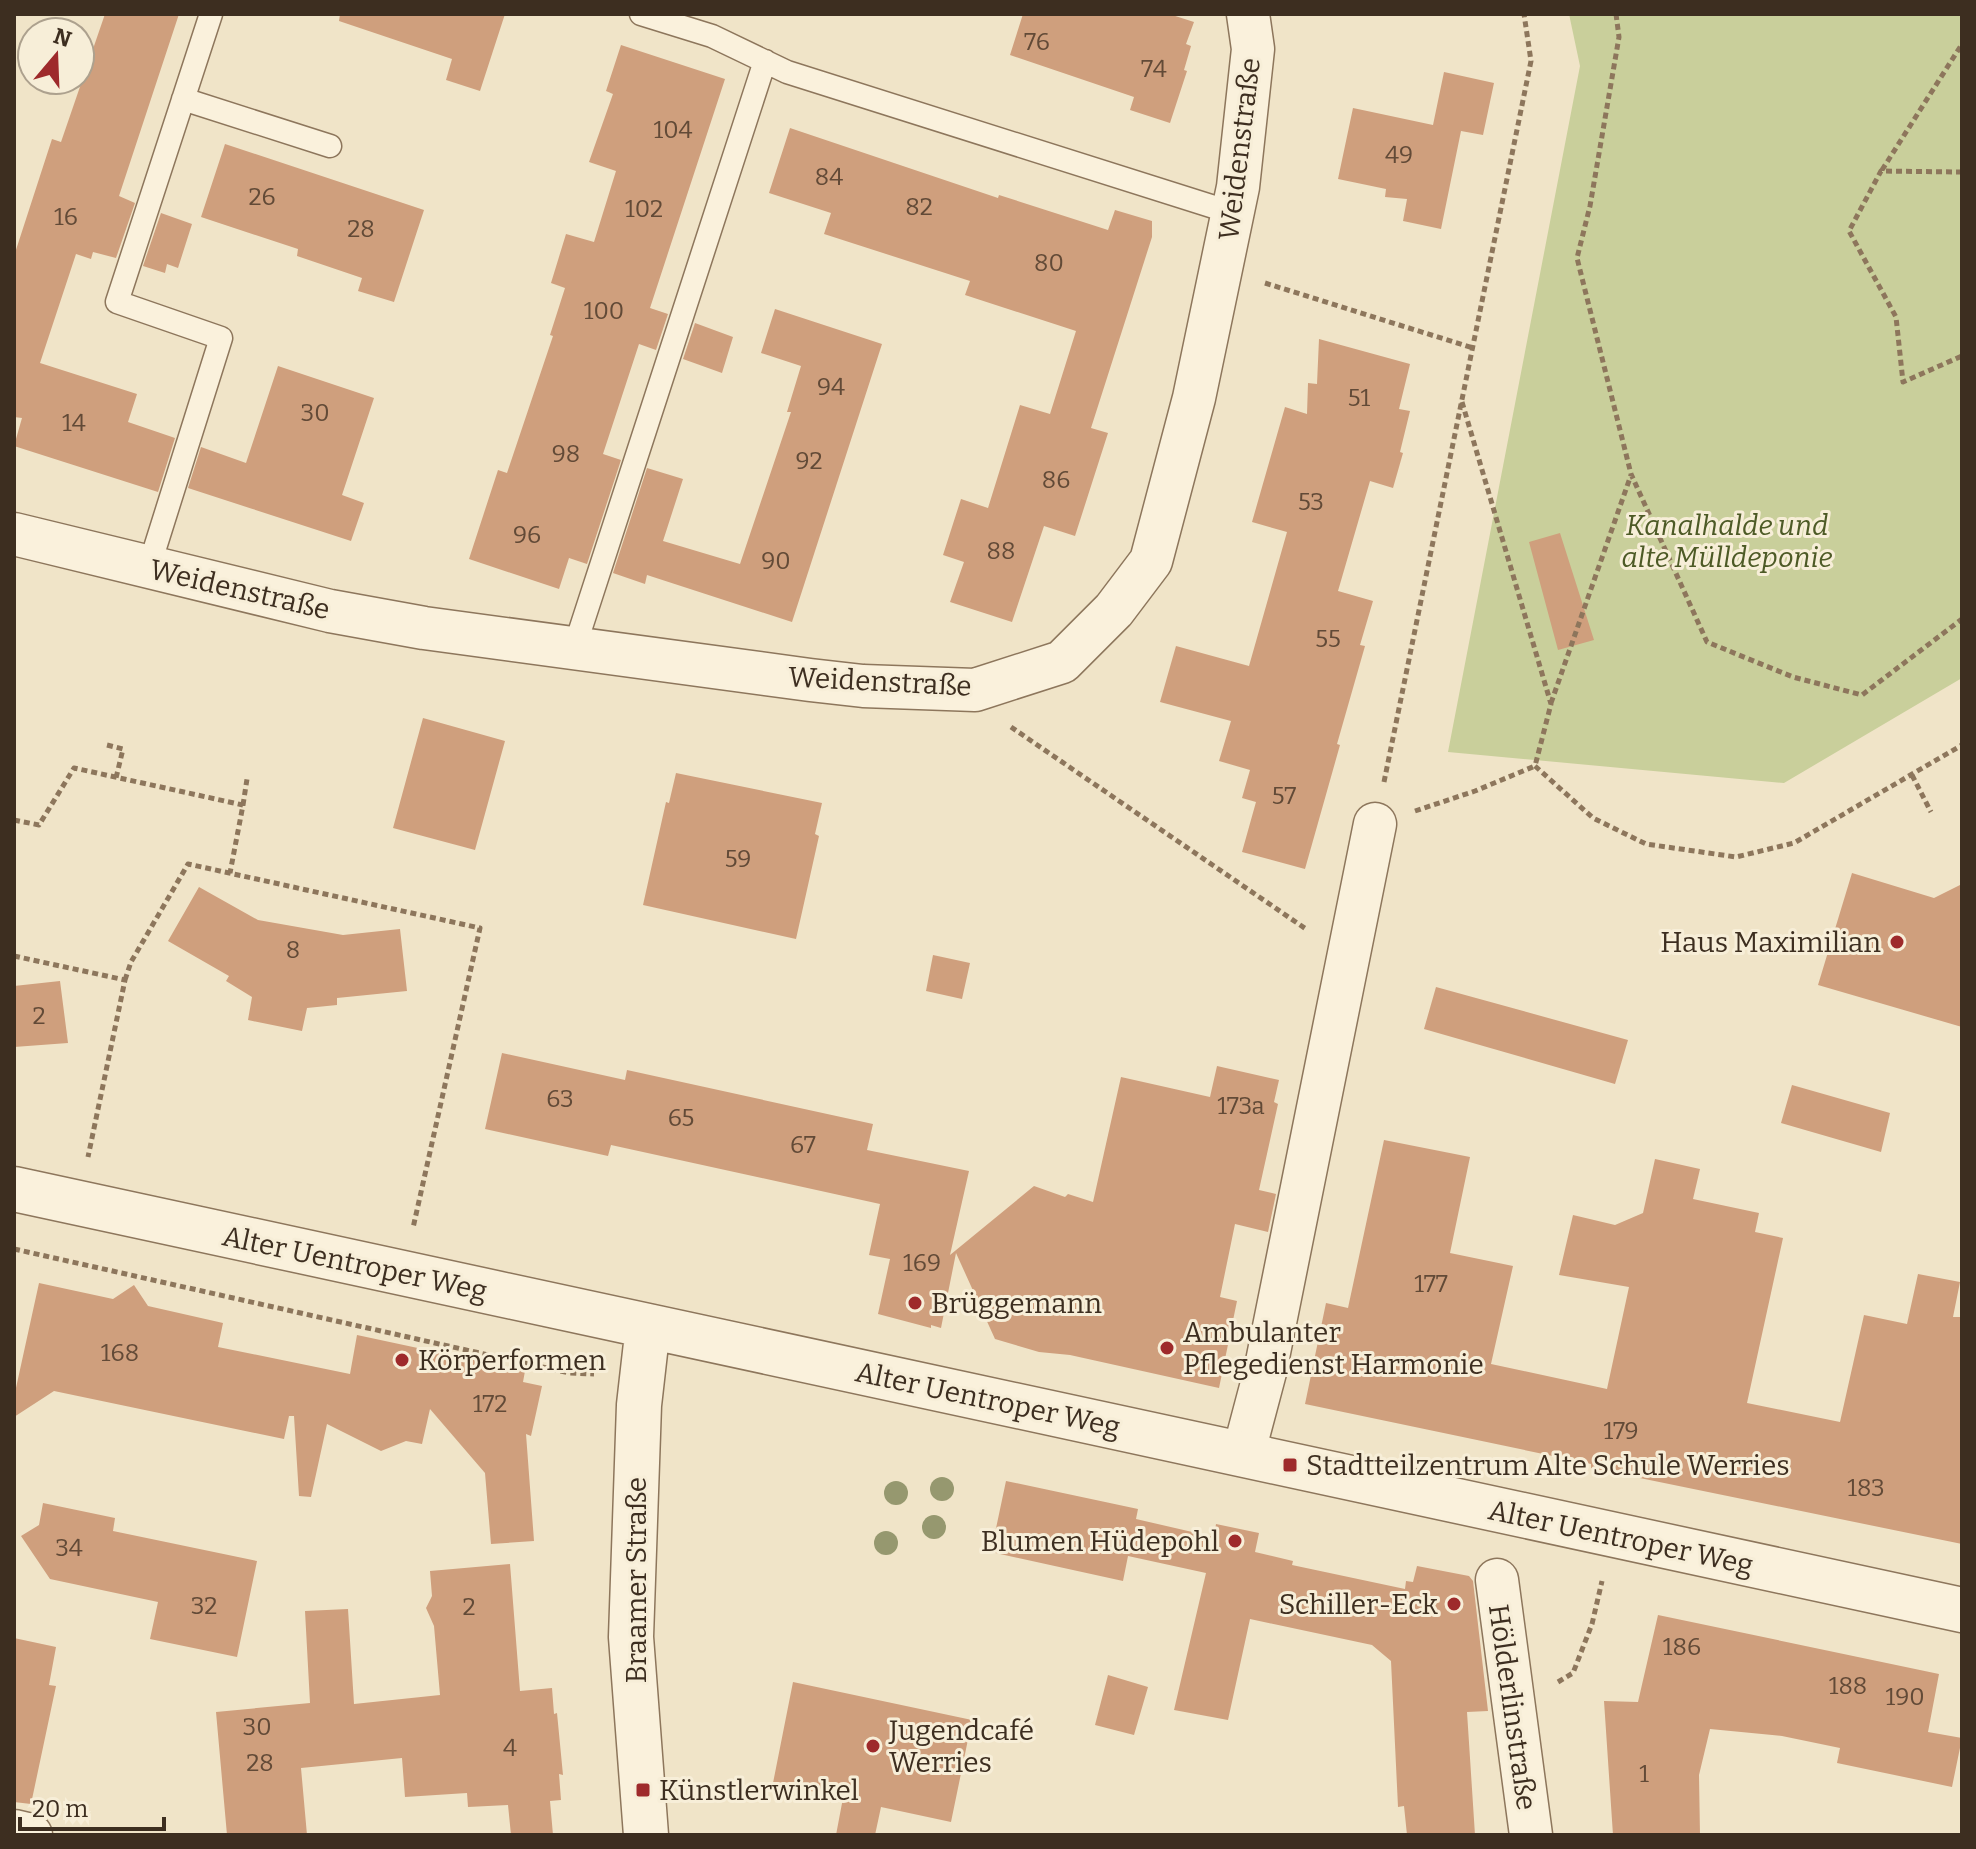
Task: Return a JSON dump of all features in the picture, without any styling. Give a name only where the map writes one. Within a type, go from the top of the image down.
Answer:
[{"type":"street","name":"Weidenstraße","points":[[14,534],[330,611],[424,628],[863,686],[975,690],[1062,662],[1114,610],[1151,561],[1194,398],[1238,187],[1253,49],[1248,14]]},
{"type":"street","points":[[1243,1455],[1265,1372],[1375,824]]},
{"type":"street","name":"Alter Uentroper Weg","points":[[14,1189],[1962,1610]]},
{"type":"street","name":"Braamer Straße","points":[[646,1835],[631,1637],[641,1376],[648,1326]]},
{"type":"street","name":"Hölderlinstraße","points":[[1497,1580],[1500,1621],[1514,1697],[1531,1835]]},
{"type":"street","points":[[14,1831],[31,1835]]},
{"type":"lane","points":[[149,567],[221,338],[117,302],[211,14]]},
{"type":"lane","points":[[641,14],[710,24],[787,72],[1233,213]]},
{"type":"lane","points":[[574,649],[765,61]]},
{"type":"lane","points":[[183,99],[330,146]]},
{"type":"path","points":[[1524,14],[1531,61],[1375,824],[1475,791],[1535,766]]},
{"type":"path","points":[[1616,14],[1619,37],[1590,206],[1577,258],[1631,474],[1707,642],[1793,677],[1862,695],[1962,619]]},
{"type":"path","points":[[1962,44],[1881,171],[1849,231],[1896,317],[1903,382],[1962,356]]},
{"type":"path","points":[[1881,171],[1962,172]]},
{"type":"path","points":[[1222,269],[1473,348]]},
{"type":"path","points":[[1461,398],[1551,704]]},
{"type":"path","points":[[1535,766],[1551,704],[1631,474]]},
{"type":"path","points":[[975,690],[1005,723],[1346,957]]},
{"type":"path","points":[[107,745],[123,749],[116,778]]},
{"type":"path","points":[[1535,766],[1593,818],[1646,844],[1736,857],[1794,843],[1962,745]]},
{"type":"path","points":[[14,820],[39,825],[74,768],[243,805]]},
{"type":"path","points":[[1912,775],[1931,812]]},
{"type":"path","points":[[230,873],[247,779]]},
{"type":"path","points":[[78,1203],[125,980],[131,962],[188,864],[480,928],[413,1228]]},
{"type":"path","points":[[14,956],[125,980]]},
{"type":"path","points":[[14,1249],[569,1373],[641,1376]]},
{"type":"path","points":[[1514,1697],[1541,1693],[1573,1673],[1592,1624],[1602,1580]]},
{"type":"green space","name":"Kanalhalde und alte Mülldeponie","points":[[1569,14],[1962,14],[1962,678],[1784,783],[1448,752],[1580,66]]},
{"type":"building","points":[[105,14],[179,14],[119,196],[135,203],[116,258],[93,252],[91,259],[76,254],[40,363],[137,394],[128,422],[175,438],[158,492],[14,446],[22,418],[14,417],[14,256],[52,139],[61,142],[77,96],[96,96],[96,40]]},
{"type":"building","points":[[340,14],[505,14],[480,91],[446,80],[452,59],[339,21]]},
{"type":"building","points":[[1023,14],[1169,14],[1194,22],[1186,44],[1191,46],[1184,70],[1187,71],[1170,123],[1130,110],[1134,97],[1010,55]]},
{"type":"building","points":[[621,45],[725,79],[650,308],[668,314],[656,350],[639,344],[603,454],[621,460],[587,564],[569,558],[559,589],[469,559],[498,470],[507,473],[553,336],[550,335],[565,288],[551,283],[566,234],[594,242],[616,171],[589,162],[613,94],[606,91]]},
{"type":"building","points":[[1444,72],[1494,83],[1483,135],[1461,131],[1441,229],[1403,221],[1407,199],[1385,197],[1386,189],[1338,179],[1353,108],[1433,125]]},
{"type":"building","points":[[790,128],[998,198],[999,195],[1108,230],[1115,210],[1152,221],[1152,237],[1091,428],[1108,433],[1075,536],[1044,526],[1012,622],[950,602],[964,562],[943,555],[961,499],[988,508],[1020,405],[1050,414],[1076,331],[965,295],[970,281],[824,234],[831,213],[769,193]]},
{"type":"building","points":[[225,144],[424,210],[394,302],[358,291],[362,278],[297,256],[298,249],[201,217]]},
{"type":"building","points":[[161,213],[192,224],[178,268],[167,264],[165,273],[143,266]]},
{"type":"building","points":[[775,309],[882,344],[792,622],[647,575],[645,584],[613,573],[647,468],[683,479],[663,541],[740,564],[791,412],[787,412],[801,366],[761,353]]},
{"type":"building","points":[[695,323],[733,337],[722,373],[683,359]]},
{"type":"building","points":[[1319,339],[1410,364],[1399,409],[1410,411],[1393,488],[1370,481],[1338,591],[1373,601],[1360,645],[1365,646],[1337,744],[1340,745],[1305,869],[1242,852],[1256,802],[1242,798],[1250,770],[1219,761],[1231,721],[1160,702],[1176,646],[1249,666],[1287,532],[1252,522],[1285,407],[1307,414],[1308,383],[1317,384]]},
{"type":"building","points":[[278,366],[374,398],[342,495],[364,503],[351,541],[188,488],[201,447],[246,463]]},
{"type":"building","points":[[1560,533],[1594,640],[1558,650],[1529,542]]},
{"type":"building","points":[[423,718],[505,741],[475,850],[393,828]]},
{"type":"building","points":[[676,773],[822,803],[815,834],[819,836],[796,939],[643,905],[666,802],[669,803]]},
{"type":"building","name":"Haus Maximilian","points":[[1852,873],[1934,898],[1962,884],[1962,1027],[1818,985]]},
{"type":"building","points":[[199,887],[258,920],[343,935],[400,929],[407,991],[337,998],[337,1005],[307,1008],[302,1031],[248,1020],[252,997],[226,981],[229,976],[168,941]]},
{"type":"building","points":[[933,955],[970,963],[962,999],[926,991]]},
{"type":"building","points":[[60,981],[68,1043],[14,1047],[14,986]]},
{"type":"building","points":[[1436,987],[1628,1040],[1615,1084],[1424,1029]]},
{"type":"building","points":[[502,1053],[625,1080],[627,1070],[873,1124],[867,1150],[969,1171],[950,1255],[1034,1186],[1065,1197],[1068,1194],[1093,1202],[1121,1077],[1210,1097],[1217,1066],[1279,1080],[1274,1102],[1278,1104],[1259,1190],[1276,1194],[1268,1232],[1235,1224],[1220,1297],[1237,1301],[1219,1388],[1070,1355],[1039,1352],[995,1339],[956,1253],[941,1328],[878,1314],[890,1259],[869,1255],[880,1204],[611,1145],[608,1156],[485,1129]]},
{"type":"building","points":[[1792,1085],[1890,1113],[1881,1152],[1781,1123]]},
{"type":"building","points":[[1384,1140],[1470,1157],[1450,1253],[1513,1266],[1491,1364],[1607,1389],[1629,1287],[1559,1275],[1573,1215],[1615,1225],[1643,1213],[1655,1159],[1700,1169],[1693,1199],[1759,1213],[1755,1232],[1783,1238],[1747,1403],[1840,1422],[1864,1315],[1907,1324],[1918,1274],[1960,1282],[1953,1317],[1962,1317],[1962,1544],[1591,1468],[1591,1464],[1305,1404],[1326,1303],[1348,1308]]},
{"type":"building","points":[[39,1283],[113,1299],[134,1285],[148,1306],[223,1323],[218,1347],[350,1374],[357,1335],[525,1371],[523,1382],[542,1386],[531,1436],[526,1434],[534,1541],[491,1544],[485,1473],[430,1409],[422,1444],[406,1441],[381,1451],[327,1424],[311,1497],[299,1496],[294,1416],[289,1416],[284,1439],[54,1391],[14,1417],[14,1397]]},
{"type":"building","points":[[1006,1481],[1138,1509],[1136,1519],[1214,1537],[1216,1524],[1259,1533],[1255,1552],[1293,1561],[1292,1565],[1405,1589],[1406,1581],[1413,1582],[1417,1566],[1469,1576],[1473,1581],[1488,1711],[1467,1712],[1475,1835],[1407,1835],[1404,1806],[1398,1807],[1391,1661],[1372,1645],[1250,1619],[1228,1720],[1174,1710],[1206,1573],[1128,1556],[1123,1581],[991,1552]]},
{"type":"building","points":[[43,1503],[115,1518],[113,1531],[257,1561],[237,1657],[150,1639],[158,1602],[50,1579],[21,1536],[39,1525]]},
{"type":"building","points":[[510,1564],[520,1691],[552,1688],[554,1714],[557,1713],[563,1775],[559,1774],[561,1800],[550,1801],[553,1835],[511,1835],[508,1805],[468,1807],[467,1793],[405,1797],[402,1758],[301,1768],[307,1835],[227,1835],[216,1712],[310,1703],[305,1611],[348,1609],[354,1704],[440,1695],[434,1626],[426,1608],[432,1596],[430,1571]]},
{"type":"building","points":[[1658,1615],[1939,1674],[1928,1732],[1962,1738],[1952,1787],[1837,1763],[1840,1748],[1782,1736],[1710,1729],[1699,1775],[1700,1835],[1613,1835],[1604,1701],[1638,1702]]},
{"type":"building","points":[[14,1638],[56,1647],[49,1685],[56,1686],[31,1804],[14,1802]]},
{"type":"building","points":[[1108,1675],[1148,1687],[1134,1735],[1095,1725]]},
{"type":"building","points":[[793,1682],[972,1720],[951,1822],[881,1807],[875,1835],[836,1835],[843,1798],[773,1783]]},
{"type":"place","name":"Haus Maximilian","points":[[1897,942]]},
{"type":"place","name":"Brüggemann","points":[[915,1303]]},
{"type":"place","name":"Ambulanter Pflegedienst Harmonie","points":[[1167,1348]]},
{"type":"place","name":"Körperformen","points":[[402,1360]]},
{"type":"place","name":"Stadtteilzentrum Alte Schule Werries","points":[[1290,1465]]},
{"type":"place","name":"Blumen Hüdepohl","points":[[1235,1541]]},
{"type":"place","name":"Schiller-Eck","points":[[1454,1604]]},
{"type":"place","name":"Jugendcafé Werries","points":[[873,1746]]},
{"type":"place","name":"Künstlerwinkel","points":[[643,1790]]}]
